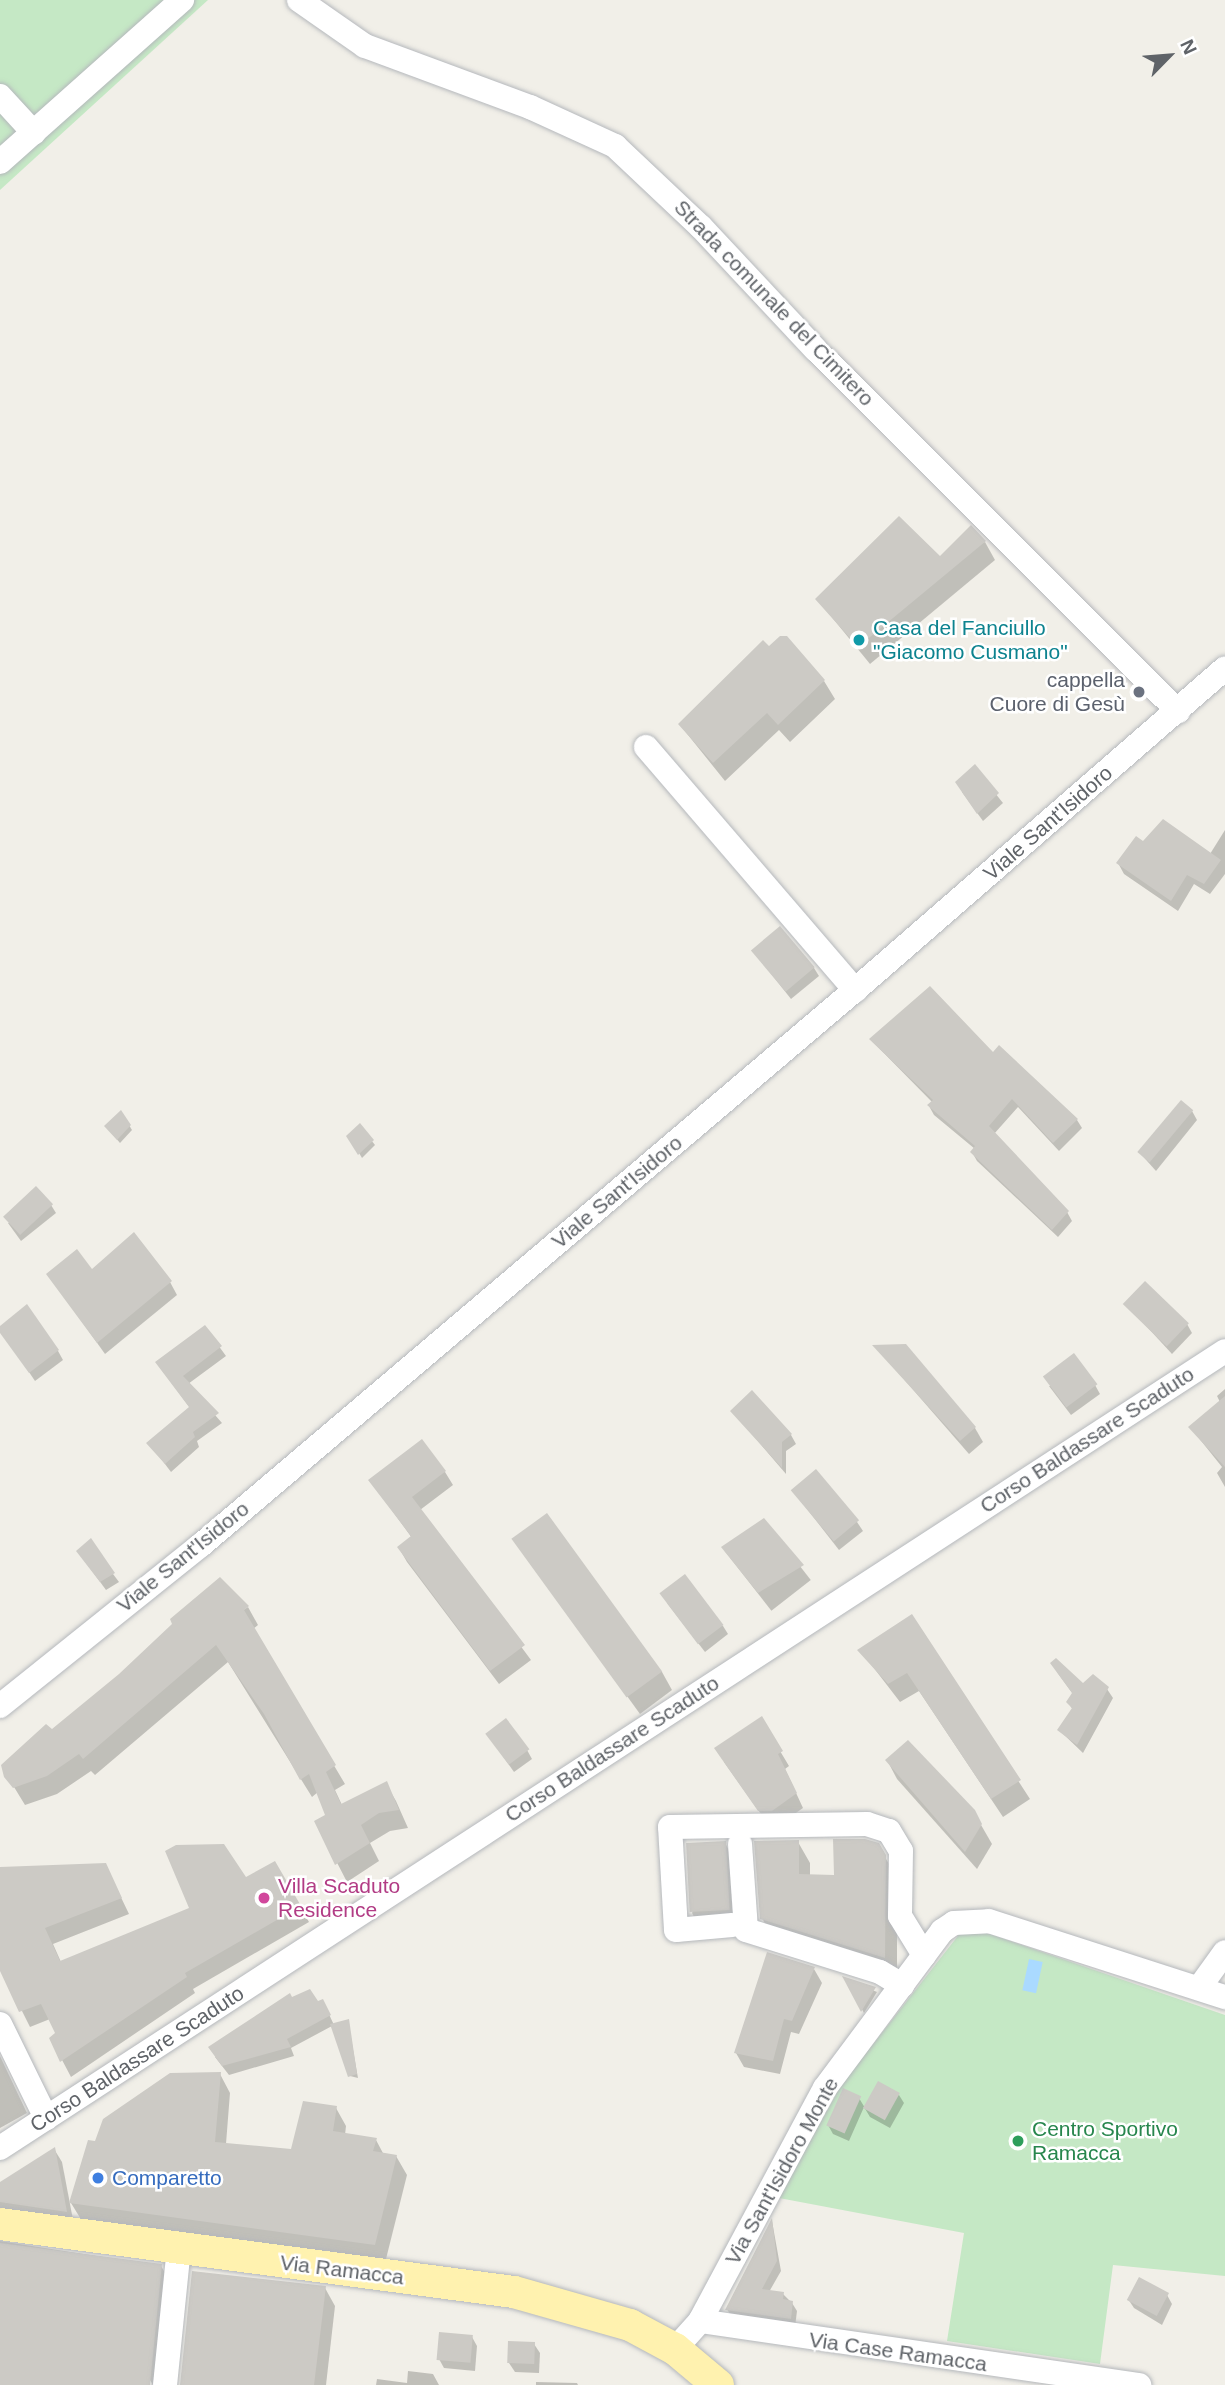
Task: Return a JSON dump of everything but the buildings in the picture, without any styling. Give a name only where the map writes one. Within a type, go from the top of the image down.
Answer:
[{"type":"main road","name":"Via Ramacca","points":[[0,2224],[514,2292],[630,2325],[675,2349],[718,2385]]},
{"type":"street","points":[[0,162],[183,0]]},
{"type":"street","name":"Strada comunale del Cimitero","points":[[299,0],[365,47],[530,107],[615,146],[701,227],[815,349],[1178,711]]},
{"type":"street","points":[[0,96],[34,133]]},
{"type":"street","name":"Viale Sant'Isidoro","points":[[0,1706],[201,1545],[855,990],[1225,668]]},
{"type":"street","points":[[646,747],[855,990]]},
{"type":"street","name":"Corso Baldassare Scaduto","points":[[0,2148],[1225,1351]]},
{"type":"street","points":[[727,1924],[676,1930],[670,1826],[867,1824],[889,1831],[901,1851],[900,1916],[924,1955]]},
{"type":"street","points":[[740,1844],[746,1930],[880,1972],[902,1985]]},
{"type":"street","name":"Via Sant'Isidoro Monte","points":[[675,2349],[700,2321],[825,2088],[924,1955],[954,1923],[981,1920],[1225,1997]]},
{"type":"street","points":[[1199,1989],[1225,1952]]},
{"type":"street","points":[[0,2024],[46,2118]]},
{"type":"street","points":[[164,2385],[179,2249]]},
{"type":"street","name":"Via Case Ramacca","points":[[700,2321],[1139,2385]]},
{"type":"green space","points":[[0,0],[208,0],[0,190]]},
{"type":"green space","name":"Centro Sportivo Ramacca","points":[[975,1929],[1225,2015],[1225,2276],[1113,2265],[1100,2364],[947,2341],[964,2233],[779,2198],[841,2085],[961,1932]]},
{"type":"water","points":[[1029,1959],[1043,1962],[1036,1993],[1022,1990]]},
{"type":"place","name":"Casa del Fanciullo \"Giacomo Cusmano\"","points":[[859,640]]},
{"type":"place","name":"cappella Cuore di Gesù","points":[[1139,692]]},
{"type":"place","name":"Villa Scaduto Residence","points":[[264,1898]]},
{"type":"place","name":"Centro Sportivo Ramacca","points":[[1018,2141]]},
{"type":"place","name":"Comparetto","points":[[98,2178]]}]
